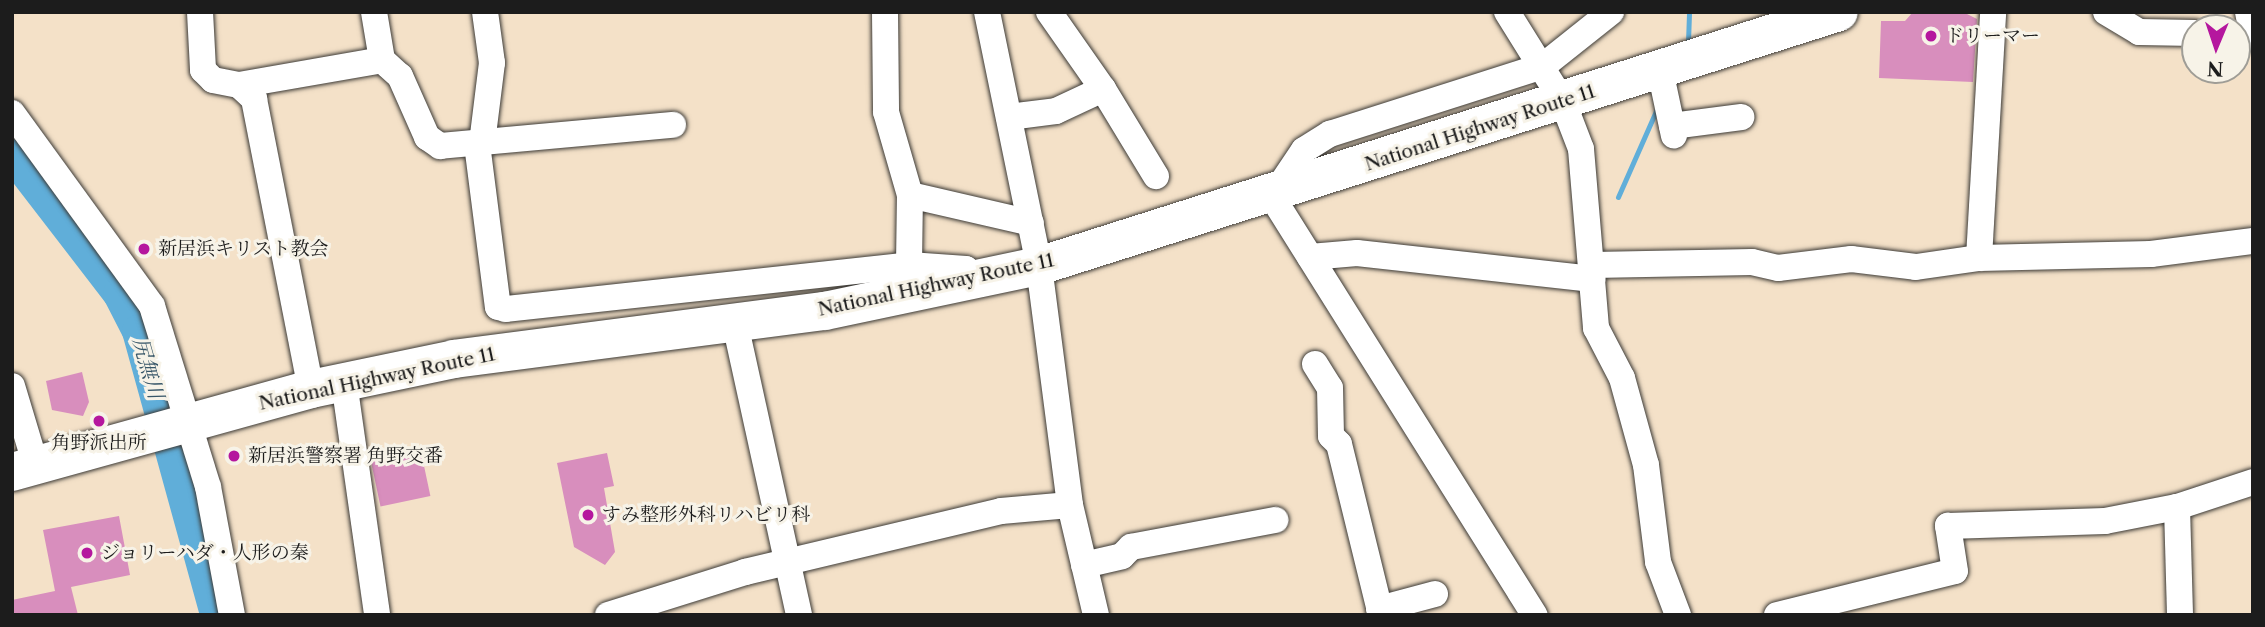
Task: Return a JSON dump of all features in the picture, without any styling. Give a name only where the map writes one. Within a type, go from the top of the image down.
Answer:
[{"type":"highway","name":"National Highway Route 11","points":[[24,469],[327,385],[454,359],[734,319],[825,310],[1039,266],[1563,102],[1663,85],[1839,12]]},
{"type":"street","points":[[200,12],[203,70],[213,80],[239,85],[383,60]]},
{"type":"street","points":[[374,12],[383,60],[400,76],[427,138],[440,146],[673,125]]},
{"type":"street","points":[[485,12],[492,63],[479,143],[498,307],[909,265],[966,269],[973,281]]},
{"type":"street","points":[[885,12],[886,111],[910,195],[909,265]]},
{"type":"street","points":[[987,12],[1039,266],[1070,505],[1096,615]]},
{"type":"street","points":[[1049,12],[1103,89],[1156,176]]},
{"type":"street","points":[[1507,12],[1563,102],[1581,149],[1596,328],[1622,378],[1646,465],[1658,562],[1678,615]]},
{"type":"street","points":[[1534,615],[1273,194],[1304,150],[1330,134],[1543,66],[1611,12]]},
{"type":"street","points":[[1979,258],[1993,12]]},
{"type":"street","points":[[2106,12],[2139,32],[2181,33]]},
{"type":"street","points":[[239,85],[254,99],[327,385],[377,615]]},
{"type":"street","points":[[1663,85],[1673,131],[1741,117]]},
{"type":"street","points":[[1009,117],[1056,111],[1103,89]]},
{"type":"street","points":[[12,113],[152,306],[174,427],[232,615]]},
{"type":"street","points":[[910,195],[1031,223]]},
{"type":"street","points":[[1310,257],[1357,253],[1593,272],[1752,262],[1778,268],[1851,259],[1916,267],[1979,258],[2151,254],[2253,241]]},
{"type":"street","points":[[734,319],[799,615]]},
{"type":"street","points":[[1315,364],[1330,388],[1331,436],[1339,444],[1380,612],[1435,594]]},
{"type":"street","points":[[12,386],[24,469]]},
{"type":"street","points":[[1777,615],[1955,571],[1948,526],[2105,521],[2178,507],[2253,482]]},
{"type":"street","points":[[608,615],[787,564],[1001,512],[1070,505]]},
{"type":"street","points":[[2178,507],[2180,615]]},
{"type":"street","points":[[1084,565],[1122,556],[1131,547],[1275,520]]},
{"type":"building","name":"ドリーマー","points":[[1913,12],[1963,12],[1977,19],[1973,82],[1879,78],[1881,21],[1905,21]]},
{"type":"building","points":[[82,372],[89,402],[83,416],[52,410],[46,381]]},
{"type":"building","points":[[420,447],[430,496],[381,507],[370,458]]},
{"type":"building","name":"すみ整形外科リハビリ科","points":[[607,453],[614,486],[604,488],[615,552],[605,565],[574,547],[557,463]]},
{"type":"building","name":"ジョリーハダ・人形の秦","points":[[119,516],[130,575],[71,587],[78,615],[12,615],[12,600],[55,591],[43,530]]},
{"type":"waterway","points":[[1688,42],[1689,12]]},
{"type":"waterway","points":[[1618,197],[1659,104]]},
{"type":"waterway","name":"尻無川","points":[[12,155],[119,294],[138,331],[216,615]]},
{"type":"place","name":"ドリーマー","points":[[1931,36]]},
{"type":"place","name":"新居浜キリスト教会","points":[[144,249]]},
{"type":"place","name":"角野派出所","points":[[99,421]]},
{"type":"place","name":"新居浜警察署 角野交番","points":[[234,456]]},
{"type":"place","name":"すみ整形外科リハビリ科","points":[[588,515]]},
{"type":"place","name":"ジョリーハダ・人形の秦","points":[[87,553]]}]
